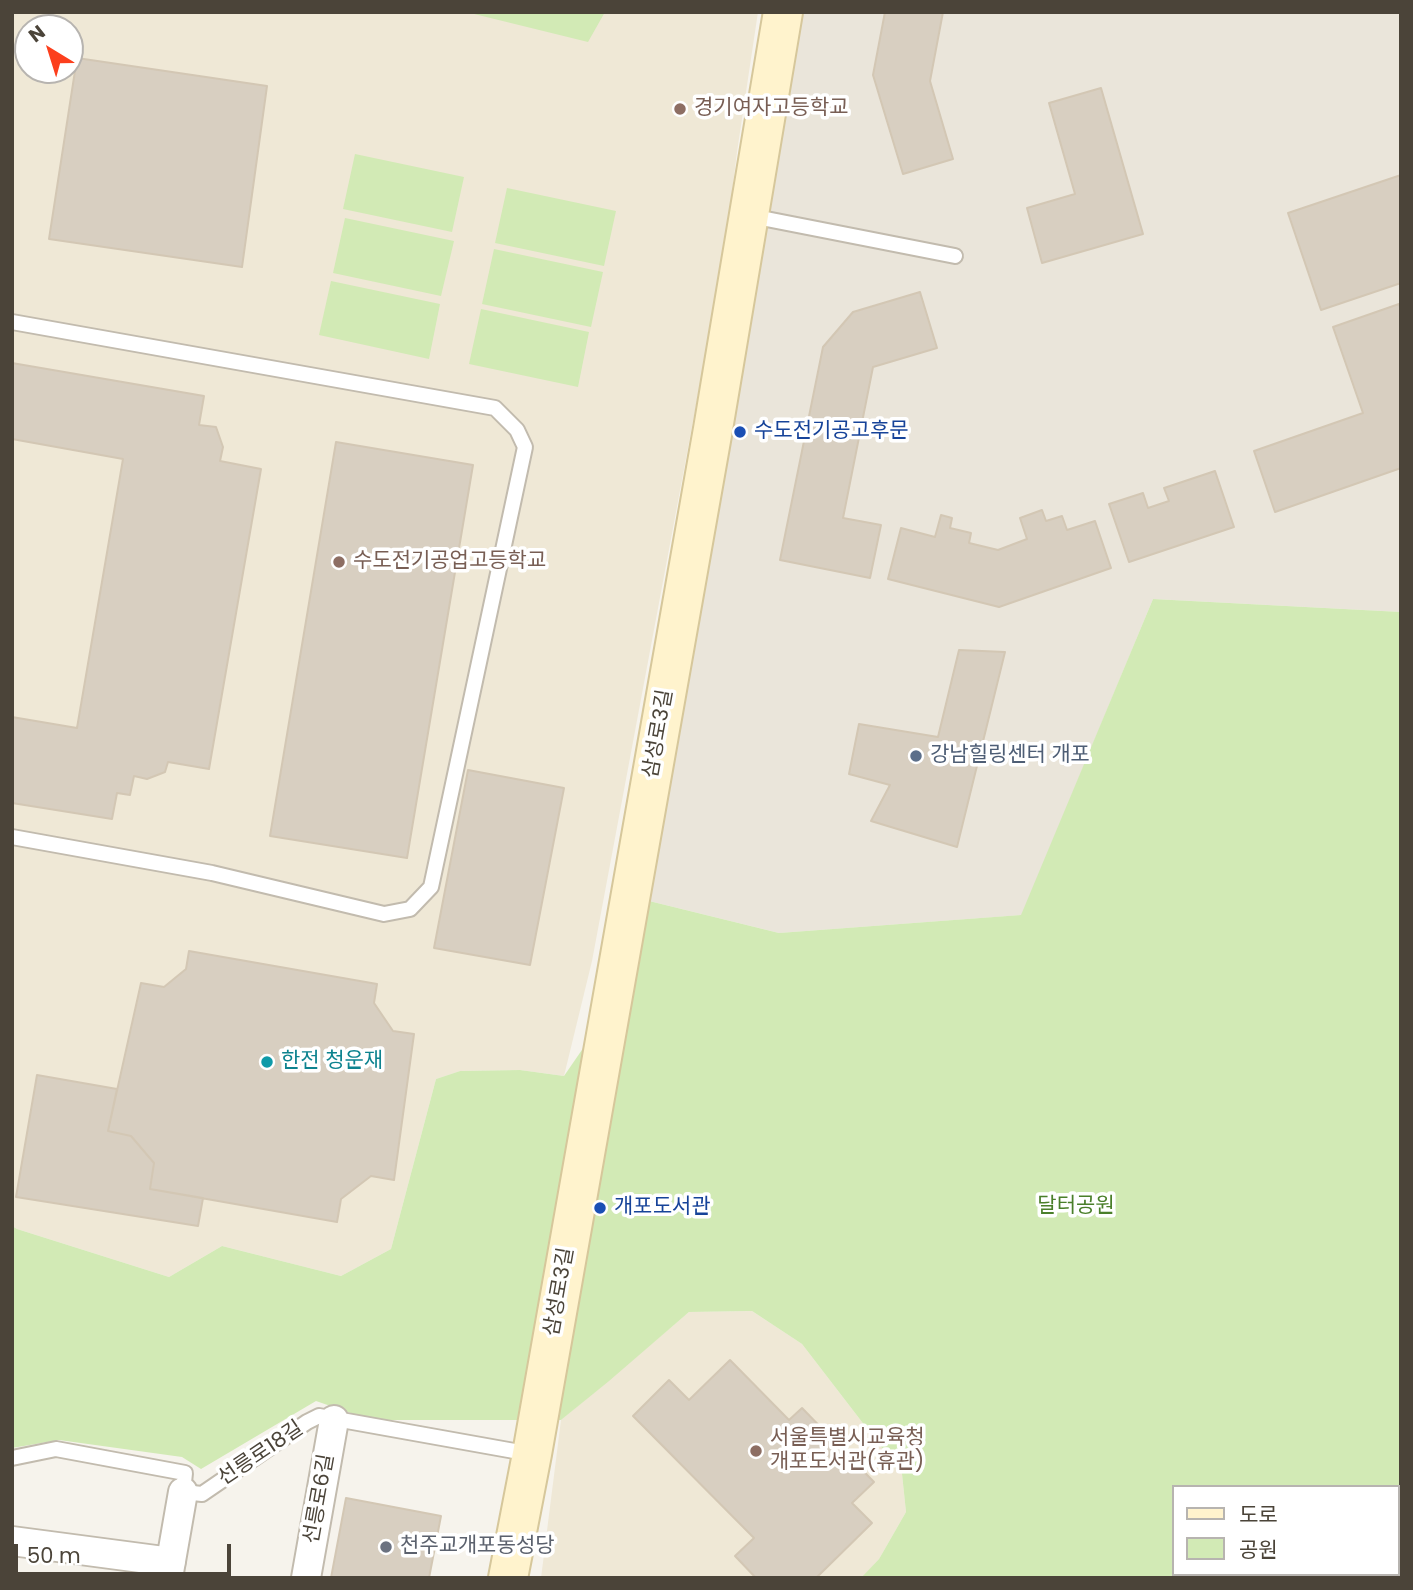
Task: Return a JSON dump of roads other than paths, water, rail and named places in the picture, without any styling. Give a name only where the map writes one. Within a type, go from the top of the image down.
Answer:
[{"type":"street","name":"삼성로3길","points":[[508,1578],[713,429],[783,12]]},
{"type":"street","name":"선릉로6길","points":[[306,1578],[334,1420]]},
{"type":"street","points":[[12,1541],[169,1570],[183,1492]]},
{"type":"lane","points":[[750,216],[955,256]]},
{"type":"lane","points":[[12,322],[495,408],[517,430],[525,447],[431,887],[410,909],[384,914],[212,873],[12,837]]},
{"type":"lane","name":"선릉로18길","points":[[12,1458],[56,1448],[184,1473],[183,1492],[202,1494],[319,1416],[531,1454]]},
{"type":"place","name":"경기여자고등학교","points":[[680,109]]},
{"type":"place","name":"수도전기공고후문","points":[[740,432]]},
{"type":"place","name":"수도전기공업고등학교","points":[[339,562]]},
{"type":"place","name":"강남힐링센터 개포","points":[[916,756]]},
{"type":"place","name":"한전 청운재","points":[[267,1062]]},
{"type":"place","name":"개포도서관","points":[[600,1208]]},
{"type":"place","name":"서울특별시교육청 개포도서관(휴관)","points":[[756,1451]]},
{"type":"place","name":"천주교개포동성당","points":[[386,1547]]},
{"type":"park label","name":"달터공원","points":[[1076,1207]]}]
